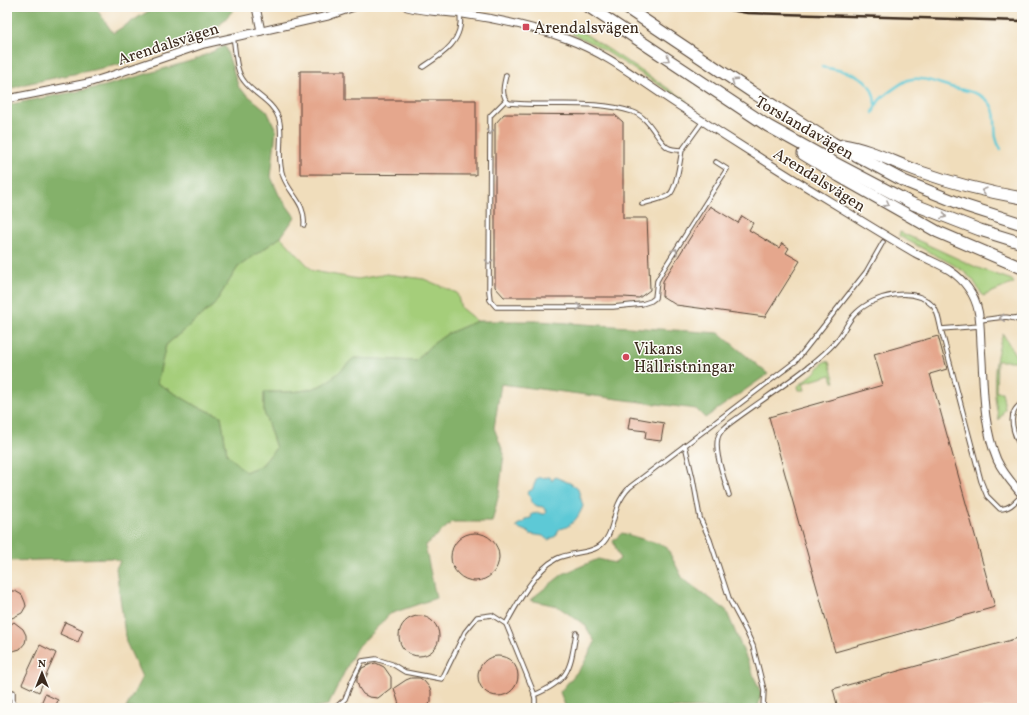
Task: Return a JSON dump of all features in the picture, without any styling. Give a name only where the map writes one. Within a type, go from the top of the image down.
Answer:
[{"type":"main road","name":"Torslandavägen","points":[[590,7],[768,126],[833,162],[913,204],[980,230],[1022,243]]},
{"type":"main road","name":"Torslandavägen","points":[[625,7],[752,92],[833,143],[904,181],[966,206],[1022,224]]},
{"type":"main road","points":[[768,126],[781,140],[885,203],[938,232],[1022,268]]},
{"type":"main road","points":[[833,143],[860,148],[918,171],[992,193],[1022,198]]},
{"type":"street","points":[[256,7],[261,31]]},
{"type":"street","name":"Arendalsvägen","points":[[7,99],[88,83],[204,44],[261,31],[336,10],[354,7]]},
{"type":"street","name":"Arendalsvägen","points":[[407,7],[426,11],[483,17],[538,30],[584,46],[626,70],[802,185],[916,253],[955,272],[969,289],[979,310],[985,407],[990,437],[998,462],[1022,495]]},
{"type":"lane","points":[[423,67],[442,54],[454,41],[461,24],[460,14]]},
{"type":"lane","points":[[233,37],[240,74],[243,81],[270,105],[278,118],[280,124],[280,168],[289,189],[303,210],[304,225]]},
{"type":"lane","points":[[506,75],[503,93],[509,103],[595,105],[616,107],[636,113],[646,120],[667,147],[674,150],[682,150]]},
{"type":"lane","points":[[506,100],[490,116],[489,291],[490,300],[496,308],[613,307],[642,304],[651,301],[655,298],[657,281],[663,270],[727,169],[716,162]]},
{"type":"lane","points":[[642,204],[670,194],[674,188],[682,150],[703,121]]},
{"type":"lane","points":[[506,624],[532,583],[546,566],[556,559],[595,549],[601,545],[608,535],[618,505],[630,487],[796,361],[866,272],[883,242]]},
{"type":"lane","points":[[729,495],[718,452],[717,441],[720,433],[729,424],[812,364],[826,352],[837,340],[856,313],[870,303],[880,299],[909,294],[923,298],[935,307],[981,481],[987,496],[1000,509],[1004,509],[1011,506],[1022,495]]},
{"type":"lane","points":[[941,329],[980,323],[1006,316],[1022,322]]},
{"type":"lane","points":[[1014,318],[1022,317]]},
{"type":"lane","points":[[1022,402],[1013,412],[1012,421],[1014,431],[1022,449]]},
{"type":"lane","points":[[685,445],[700,518],[710,540],[730,601],[753,646],[764,690],[764,708]]},
{"type":"lane","points":[[335,708],[345,699],[362,661],[376,659],[392,664],[405,672],[442,679],[464,632],[477,617],[492,615],[506,624],[534,695],[535,708]]},
{"type":"lane","points":[[534,695],[554,686],[565,676],[572,660],[576,633]]},
{"type":"lane","points":[[13,692],[13,708]]},
{"type":"green space","points":[[7,7],[95,7],[113,33],[155,7],[236,7],[218,27],[186,38],[122,64],[25,84],[7,90]]},
{"type":"green space","points":[[576,28],[687,100],[686,102],[594,44],[572,34]]},
{"type":"green space","points":[[225,46],[239,88],[267,111],[276,130],[271,177],[279,195],[295,217],[281,237],[238,267],[214,305],[166,345],[157,383],[196,406],[221,416],[227,454],[245,472],[262,465],[276,448],[264,412],[264,392],[308,390],[320,386],[336,375],[354,358],[416,361],[430,346],[447,334],[477,321],[538,321],[719,333],[768,374],[705,418],[696,409],[501,384],[494,428],[504,454],[499,493],[492,522],[452,522],[425,546],[436,598],[390,614],[356,649],[328,705],[312,708],[126,708],[142,677],[126,642],[116,568],[120,561],[112,558],[7,561],[7,105],[105,86],[194,60]]},
{"type":"green space","points":[[900,232],[978,268],[1012,280],[1014,283],[983,296],[973,280],[963,271],[899,236]]},
{"type":"green space","points":[[281,237],[313,271],[358,279],[387,274],[424,279],[457,293],[461,308],[477,321],[447,334],[430,346],[416,361],[354,358],[336,375],[320,386],[308,390],[264,392],[264,412],[276,448],[262,465],[245,472],[227,454],[221,416],[196,406],[157,383],[166,345],[214,305],[238,267]]},
{"type":"green space","points":[[1003,334],[1019,361],[997,361],[996,392],[1002,392],[1005,408],[999,420],[995,399],[995,366]]},
{"type":"green space","points":[[825,361],[829,362],[835,382],[833,382],[831,375],[803,383],[805,390],[799,390],[798,386],[813,374]]},
{"type":"green space","points":[[1019,361],[1022,368],[1022,379],[1019,379]]},
{"type":"green space","points":[[622,533],[666,546],[683,579],[726,610],[761,693],[758,708],[566,708],[560,692],[583,665],[595,642],[585,625],[557,606],[530,600],[563,574],[598,559],[615,563],[620,559],[613,541]]},
{"type":"water","points":[[550,477],[552,481],[555,477],[570,483],[578,489],[583,506],[571,524],[567,527],[559,529],[556,536],[548,540],[543,536],[530,534],[516,527],[524,522],[525,519],[531,518],[532,514],[545,514],[547,512],[543,507],[537,506],[531,502],[530,497],[527,494],[532,490],[537,478]]},
{"type":"building","points":[[300,71],[345,71],[345,100],[476,100],[476,175],[300,174]]},
{"type":"building","points":[[504,114],[615,115],[623,122],[623,218],[647,218],[650,290],[639,298],[504,297],[495,287],[495,124]]},
{"type":"building","points":[[710,206],[738,223],[742,216],[753,223],[749,230],[779,248],[782,243],[789,248],[786,253],[800,261],[765,317],[676,305],[662,296],[663,281]]},
{"type":"building","points":[[938,336],[947,369],[930,374],[995,607],[835,652],[769,417],[883,385],[874,354]]},
{"type":"building","points":[[630,417],[664,423],[661,441],[645,439],[646,431],[628,429]]},
{"type":"building","points":[[470,533],[480,533],[492,540],[499,552],[499,562],[492,574],[480,581],[470,581],[462,577],[455,570],[451,562],[451,552],[455,544],[462,537]]},
{"type":"building","points":[[15,591],[22,595],[26,606],[22,613],[12,618],[7,616],[7,592]]},
{"type":"building","points":[[419,616],[433,622],[439,636],[433,650],[419,656],[405,650],[399,636],[405,622]]},
{"type":"building","points":[[14,622],[23,629],[26,639],[25,643],[20,649],[13,651],[7,650],[7,627]]},
{"type":"building","points":[[65,622],[83,630],[78,642],[60,634]]},
{"type":"building","points":[[1022,637],[1022,708],[838,708],[833,689]]},
{"type":"building","points":[[40,645],[56,653],[39,692],[22,684]]},
{"type":"building","points":[[498,656],[512,662],[518,676],[512,690],[498,696],[484,690],[478,676],[484,662]]},
{"type":"building","points":[[376,663],[384,667],[391,677],[391,688],[378,698],[369,697],[363,694],[357,682],[357,678],[362,668]]},
{"type":"building","points":[[411,678],[420,678],[431,691],[431,702],[425,708],[400,708],[394,688]]},
{"type":"building","points":[[45,694],[58,700],[55,708],[45,708],[40,706]]},
{"type":"waterway","points":[[822,67],[849,73],[864,80],[873,94],[875,104]]},
{"type":"waterway","points":[[873,113],[877,103],[884,96],[908,80],[919,79],[932,81],[972,92],[984,97],[991,106],[995,118],[996,137],[1001,149]]},
{"type":"railway","points":[[714,7],[747,13],[1022,21]]},
{"type":"place","name":"Arendalsvägen","points":[[526,27]]},
{"type":"place","name":"Vikans Hällristningar","points":[[626,357]]}]
